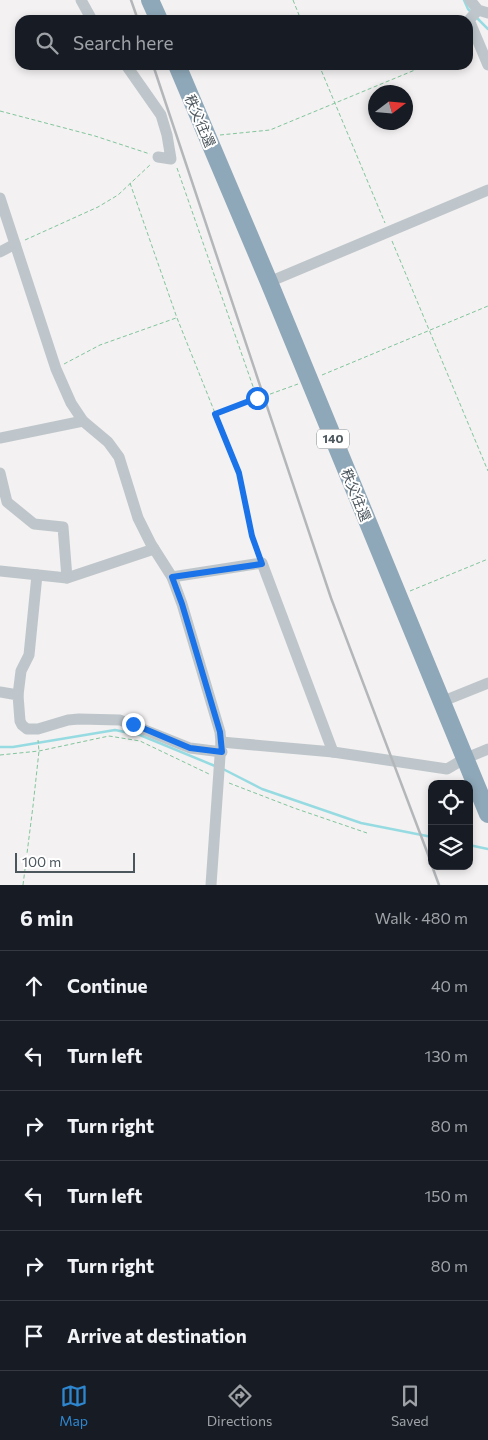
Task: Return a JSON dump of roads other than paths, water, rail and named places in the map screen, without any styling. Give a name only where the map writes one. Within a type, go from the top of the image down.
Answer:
[{"type":"highway","points":[[150,0],[157,15]]},
{"type":"highway","name":"秩父往還","points":[[179,70],[269,282],[464,759],[484,796],[488,814]]},
{"type":"street","points":[[81,0],[89,15]]},
{"type":"street","points":[[470,0],[478,13]]},
{"type":"street","points":[[473,29],[488,65]]},
{"type":"street","points":[[130,70],[161,115],[171,159],[158,158]]},
{"type":"street","points":[[269,282],[488,190]]},
{"type":"street","points":[[0,198],[56,368],[70,402],[83,421],[108,442],[119,457],[138,518],[154,549],[172,577],[182,604],[222,747],[211,885]]},
{"type":"street","points":[[0,252],[15,244]]},
{"type":"street","points":[[0,438],[83,421]]},
{"type":"street","points":[[0,473],[6,502],[34,524],[63,527],[67,578]]},
{"type":"street","points":[[0,570],[67,578],[154,549]]},
{"type":"street","points":[[172,577],[262,564],[333,752]]},
{"type":"street","points":[[36,575],[29,655],[21,671],[18,695],[20,721],[27,729],[38,729],[68,720],[120,720],[190,748],[222,747],[333,752],[447,770],[464,759],[488,749]]},
{"type":"street","points":[[441,702],[488,683]]},
{"type":"street","points":[[0,692],[18,695]]},
{"type":"waterway","points":[[464,0],[472,13]]},
{"type":"waterway","points":[[476,17],[488,29]]},
{"type":"waterway","points":[[0,747],[13,747],[115,730],[140,735],[215,766]]},
{"type":"waterway","points":[[223,769],[262,789],[361,823],[428,836]]},
{"type":"waterway","points":[[473,846],[488,849]]},
{"type":"railway","points":[[131,0],[136,15]]},
{"type":"railway","points":[[155,70],[331,598],[428,854]]},
{"type":"railway","points":[[433,870],[439,885]]}]
